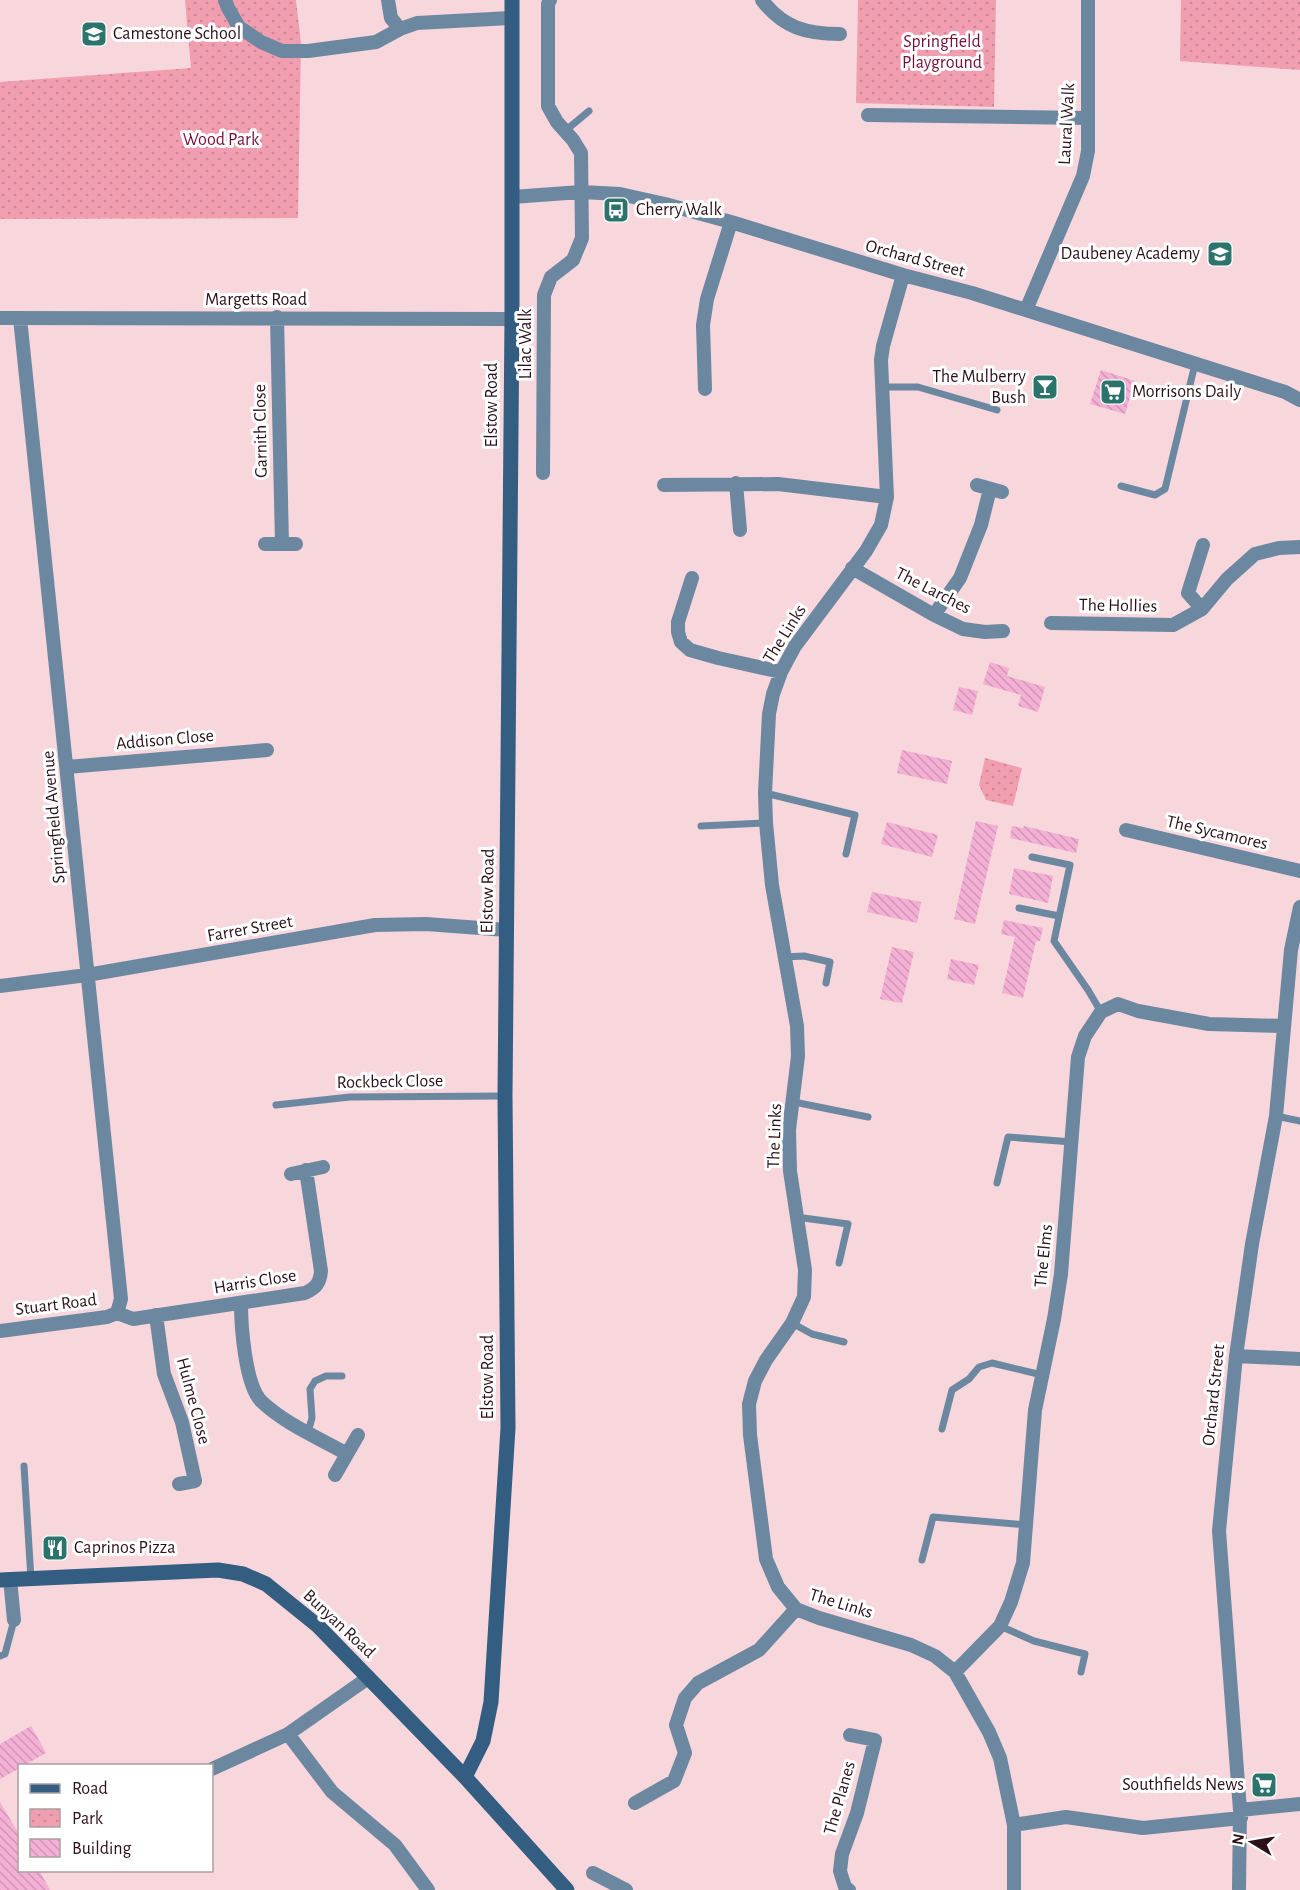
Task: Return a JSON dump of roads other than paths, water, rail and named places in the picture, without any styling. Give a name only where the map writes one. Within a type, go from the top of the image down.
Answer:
[{"type":"street","points":[[225,0],[238,27],[261,42],[282,51],[308,51],[376,42],[400,28],[417,23],[512,18]]},
{"type":"street","points":[[388,0],[392,18],[400,28]]},
{"type":"street","name":"Elstow Road","points":[[465,1777],[483,1741],[491,1702],[508,1428],[505,1096],[512,319],[512,0]]},
{"type":"street","points":[[550,0],[547,36],[548,106],[557,122],[581,153],[581,192]]},
{"type":"street","points":[[762,0],[789,25],[814,34],[840,34]]},
{"type":"street","name":"Laural Walk","points":[[1026,310],[1083,176],[1088,151],[1088,0]]},
{"type":"street","points":[[868,115],[1087,118]]},
{"type":"street","name":"Orchard Street","points":[[512,197],[581,192],[620,194],[731,222],[1026,310],[1285,392],[1300,400]]},
{"type":"street","name":"Lilac Walk","points":[[543,473],[544,295],[552,277],[573,260],[582,238],[581,192]]},
{"type":"street","points":[[705,389],[703,325],[707,299],[731,222]]},
{"type":"street","name":"The Links","points":[[903,275],[881,360],[887,497],[881,525],[795,646],[781,672],[769,714],[765,793],[766,823],[772,885],[797,1026],[798,1056],[789,1130],[790,1171],[805,1270],[804,1297],[792,1323],[766,1360],[755,1381],[749,1404],[750,1435],[766,1559],[778,1587],[796,1609],[911,1645],[935,1656],[955,1672],[989,1732],[1000,1758],[1014,1825],[1014,1890]]},
{"type":"street","name":"Garnith Close","points":[[265,544],[289,544],[277,317]]},
{"type":"street","name":"Margetts Road","points":[[0,318],[512,319]]},
{"type":"street","name":"Springfield Avenue","points":[[20,318],[120,1299],[117,1313]]},
{"type":"street","points":[[544,448],[559,449]]},
{"type":"street","points":[[664,485],[694,476],[736,483],[778,483],[887,497]]},
{"type":"street","points":[[736,483],[740,530]]},
{"type":"street","points":[[934,615],[960,578],[981,525],[989,488]]},
{"type":"street","points":[[1202,609],[1188,593],[1203,544]]},
{"type":"street","name":"The Hollies","points":[[1051,623],[1173,625],[1202,609],[1227,579],[1255,554],[1279,548],[1300,547]]},
{"type":"street","name":"The Larches","points":[[852,568],[963,629],[985,632],[1003,631]]},
{"type":"street","points":[[692,578],[678,622],[681,642],[690,650],[781,672]]},
{"type":"street","name":"Addison Close","points":[[67,767],[267,750]]},
{"type":"street","name":"The Sycamores","points":[[1126,830],[1300,871]]},
{"type":"street","name":"Orchard Street","points":[[1239,1890],[1240,1814],[1219,1531],[1236,1356],[1252,1244],[1276,1116],[1284,1026],[1300,907]]},
{"type":"street","name":"Farrer Street","points":[[0,986],[87,975],[375,925],[426,924],[507,930]]},
{"type":"street","points":[[1101,1012],[1118,1004],[1138,1011],[1209,1024],[1284,1026]]},
{"type":"street","name":"The Elms","points":[[955,1672],[1000,1626],[1011,1602],[1023,1563],[1035,1410],[1061,1274],[1078,1057],[1085,1036],[1101,1012]]},
{"type":"street","points":[[291,1174],[323,1167]]},
{"type":"street","name":"Harris Close","points":[[117,1313],[133,1319],[305,1293],[314,1288],[320,1280],[320,1256],[306,1170]]},
{"type":"street","points":[[241,1303],[241,1332],[250,1377],[260,1399],[287,1420],[347,1454]]},
{"type":"street","name":"Stuart Road","points":[[0,1331],[107,1317],[117,1313]]},
{"type":"street","name":"Hulme Close","points":[[156,1315],[164,1374],[182,1422],[195,1481],[179,1484]]},
{"type":"street","points":[[1236,1356],[1300,1359]]},
{"type":"street","points":[[335,1475],[358,1435]]},
{"type":"street","name":"Bunyan Road","points":[[5,1580],[218,1570],[243,1574],[267,1584],[318,1626],[465,1777],[567,1890]]},
{"type":"street","points":[[5,1580],[14,1620]]},
{"type":"street","points":[[635,1803],[674,1781],[685,1753],[676,1725],[685,1698],[698,1683],[759,1650],[796,1609]]},
{"type":"street","points":[[213,1769],[288,1734],[368,1678]]},
{"type":"street","points":[[288,1734],[332,1792],[394,1845],[426,1889]]},
{"type":"street","name":"The Planes","points":[[849,1890],[845,1887],[840,1871],[842,1854],[857,1812],[875,1740],[850,1735]]},
{"type":"street","points":[[1014,1825],[1066,1817],[1143,1828],[1300,1804]]},
{"type":"street","points":[[593,1873],[626,1890]]},
{"type":"lane","points":[[565,131],[589,111]]},
{"type":"lane","points":[[1121,486],[1155,495],[1165,489],[1195,364]]},
{"type":"lane","points":[[882,387],[918,387],[997,410]]},
{"type":"lane","points":[[765,793],[855,815],[846,855]]},
{"type":"lane","points":[[701,826],[766,823]]},
{"type":"lane","points":[[1032,857],[1070,865],[1054,941],[1101,1012]]},
{"type":"lane","points":[[1019,908],[1059,916]]},
{"type":"lane","points":[[784,957],[804,956],[830,962],[826,983]]},
{"type":"lane","name":"Rockbeck Close","points":[[276,1105],[350,1096],[505,1096]]},
{"type":"lane","points":[[794,1102],[868,1117]]},
{"type":"lane","points":[[1276,1116],[1300,1121]]},
{"type":"lane","points":[[998,1183],[1008,1137],[1072,1142]]},
{"type":"lane","points":[[796,1217],[848,1224],[839,1263]]},
{"type":"lane","points":[[792,1323],[812,1334],[844,1342]]},
{"type":"lane","points":[[942,1429],[952,1390],[969,1379],[979,1367],[992,1363],[1042,1375]]},
{"type":"lane","points":[[308,1432],[312,1418],[310,1389],[315,1381],[326,1376],[342,1376]]},
{"type":"lane","points":[[24,1466],[31,1578]]},
{"type":"lane","points":[[922,1560],[933,1517],[1027,1525]]},
{"type":"lane","points":[[0,1656],[5,1654],[14,1620]]},
{"type":"lane","points":[[1000,1626],[1034,1641],[1085,1654],[1081,1672]]},
{"type":"place","name":"Camestone School","points":[[94,34]]},
{"type":"place","name":"Cherry Walk","points":[[616,210]]},
{"type":"place","name":"Daubeney Academy","points":[[1220,254]]},
{"type":"place","name":"The Mulberry Bush","points":[[1045,387]]},
{"type":"place","name":"Morrisons Daily","points":[[1113,392]]},
{"type":"place","name":"Caprinos Pizza","points":[[55,1548]]},
{"type":"place","name":"Southfields News","points":[[1264,1785]]},
{"type":"park label","name":"Springfield Playground","points":[[942,52]]},
{"type":"park label","name":"Wood Park","points":[[221,140]]}]
